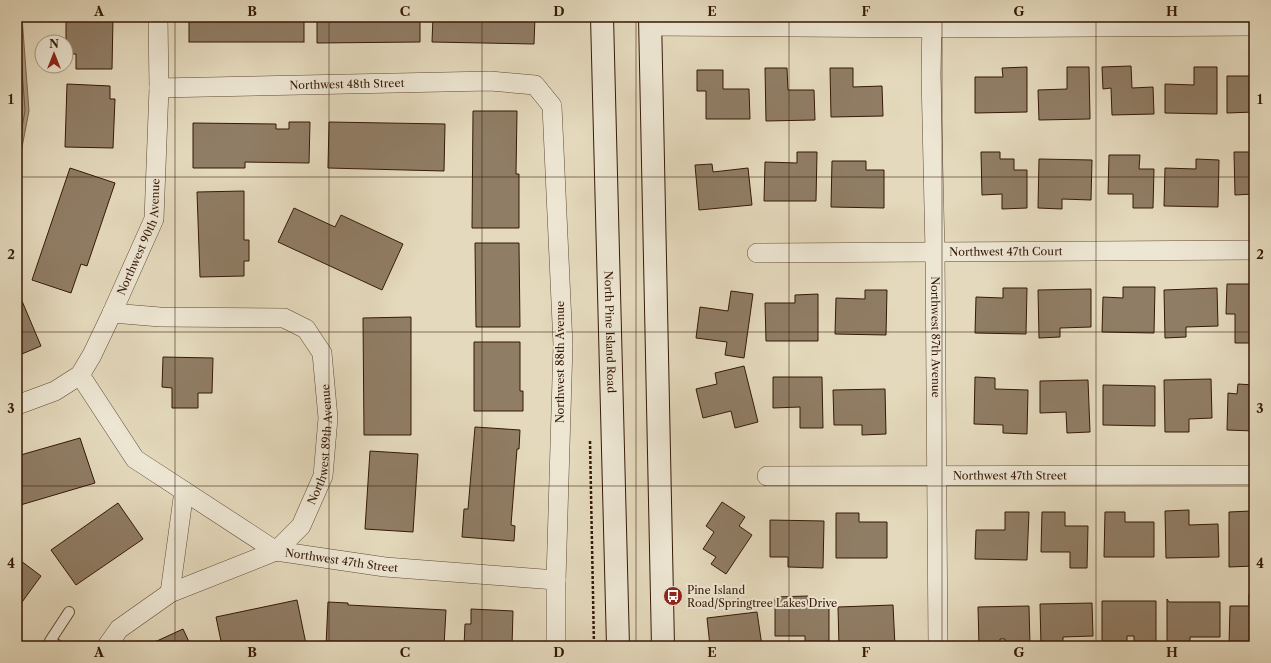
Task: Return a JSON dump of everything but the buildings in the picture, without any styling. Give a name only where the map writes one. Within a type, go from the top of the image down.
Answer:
[{"type":"main road","name":"North Pine Island Road","points":[[602,17],[618,646]]},
{"type":"main road","points":[[650,22],[663,646]]},
{"type":"street","name":"Northwest 90th Avenue","points":[[17,405],[55,391],[80,375],[92,355],[112,313],[154,219],[159,88],[158,17]]},
{"type":"street","points":[[650,22],[1254,26]]},
{"type":"street","name":"Northwest 87th Avenue","points":[[932,23],[938,646]]},
{"type":"street","name":"Northwest 48th Street","points":[[159,88],[490,81],[535,84]]},
{"type":"street","name":"Northwest 88th Avenue","points":[[535,84],[552,106],[563,345],[556,580],[556,646]]},
{"type":"street","name":"Northwest 47th Court","points":[[757,253],[1254,250]]},
{"type":"street","name":"Northwest 89th Avenue","points":[[107,646],[119,629],[170,593],[276,551],[301,526],[323,476],[328,418],[322,354],[306,329],[284,318],[160,317],[112,313]]},
{"type":"street","name":"Northwest 47th Street","points":[[80,375],[135,459],[276,551],[385,567],[556,580]]},
{"type":"street","name":"Northwest 47th Street","points":[[767,476],[1254,475]]},
{"type":"street","points":[[170,593],[184,491]]},
{"type":"lane","points":[[52,644],[69,612]]},
{"type":"water","points":[[17,17],[22,17],[29,111],[17,173]]},
{"type":"place","name":"Pine Island Road/Springtree Lakes Drive","points":[[673,596]]}]
